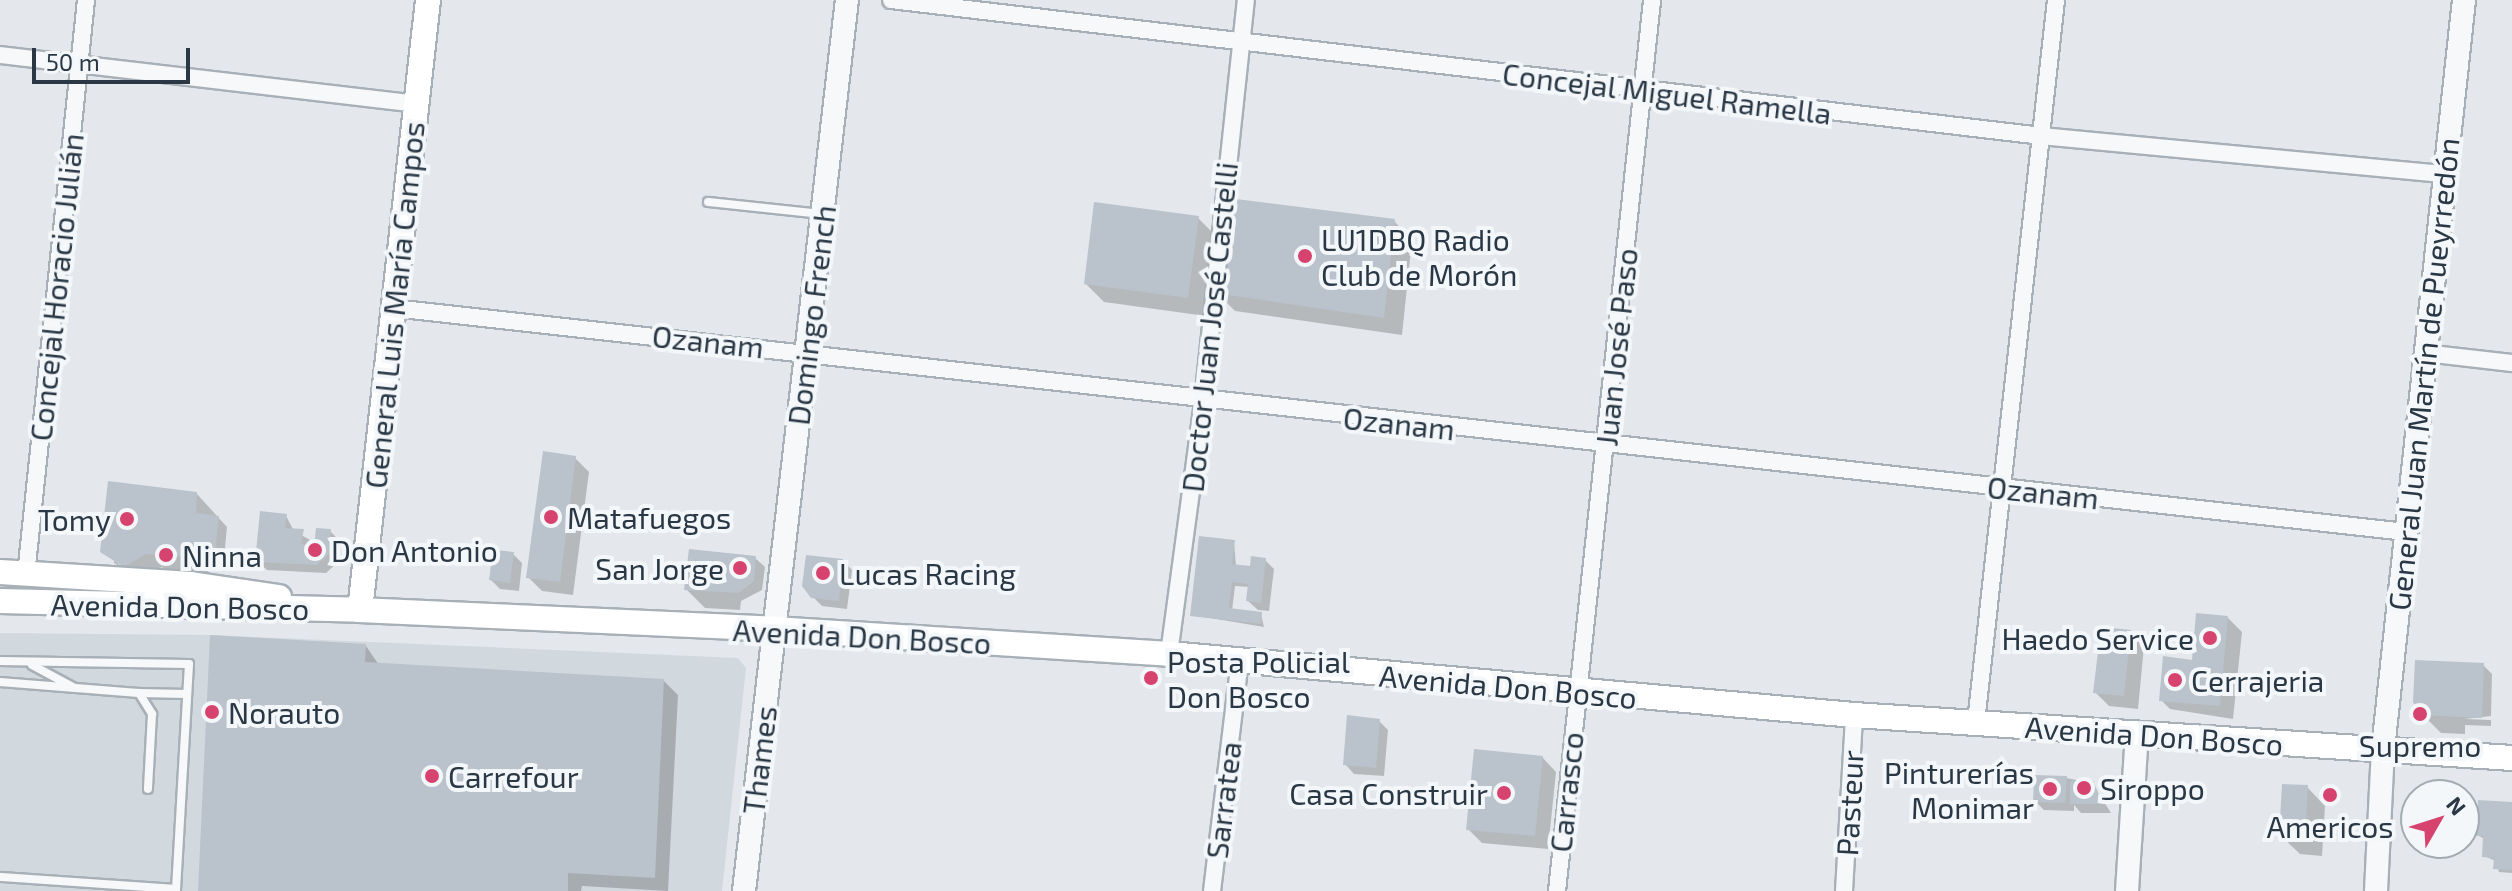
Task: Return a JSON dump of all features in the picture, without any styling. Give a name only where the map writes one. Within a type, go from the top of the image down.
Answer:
[{"type":"main road","name":"General Luis María Campos","points":[[360,610],[428,0]]},
{"type":"main road","name":"Avenida Don Bosco","points":[[8,590],[191,584],[360,610]]},
{"type":"main road","name":"Avenida Don Bosco","points":[[8,590],[774,629],[1169,654],[1576,693],[1854,715],[2512,758]]},
{"type":"street","name":"Concejal Horacio Julián","points":[[8,590],[86,0]]},
{"type":"street","name":"Domingo French","points":[[774,629],[847,0]]},
{"type":"street","name":"Concejal Miguel Ramella","points":[[891,0],[1240,45],[2041,136],[2445,174]]},
{"type":"street","name":"Doctor Juan José Castelli","points":[[1169,654],[1203,401],[1246,0]]},
{"type":"street","name":"Juan José Paso","points":[[1576,693],[1607,446],[1652,0]]},
{"type":"street","points":[[1976,722],[2056,0]]},
{"type":"street","name":"General Juan Martín de Pueyrredón","points":[[2376,891],[2383,749],[2464,0]]},
{"type":"street","points":[[0,55],[416,104]]},
{"type":"street","name":"Ozanam","points":[[393,308],[808,351],[1203,401],[2405,532]]},
{"type":"street","points":[[2425,353],[2512,363]]},
{"type":"street","name":"Thames","points":[[744,891],[774,629]]},
{"type":"street","name":"Sarratea","points":[[1212,891],[1240,660]]},
{"type":"street","name":"Carrasco","points":[[1557,891],[1576,693]]},
{"type":"street","name":"Pasteur","points":[[1844,891],[1854,715]]},
{"type":"street","points":[[2127,891],[2137,734]]},
{"type":"lane","points":[[708,202],[823,215]]},
{"type":"lane","points":[[0,661],[189,664],[176,889],[0,877]]},
{"type":"lane","points":[[27,662],[75,688]]},
{"type":"lane","points":[[0,682],[187,694]]},
{"type":"lane","points":[[139,693],[152,714],[148,789]]},
{"type":"shaded area","points":[[0,633],[210,635],[738,658],[746,668],[722,891],[0,891]]},
{"type":"building","name":"LU1DBQ Radio Club de Morón","points":[[1228,198],[1395,219],[1384,318],[1215,293]]},
{"type":"building","points":[[1094,202],[1199,216],[1188,298],[1084,284]]},
{"type":"building","name":"Matafuegos","points":[[543,451],[576,456],[560,582],[526,578]]},
{"type":"building","points":[[108,481],[197,492],[196,513],[219,516],[214,560],[201,559],[202,545],[192,545],[190,557],[146,554],[124,567],[100,552]]},
{"type":"building","points":[[260,511],[287,514],[285,528],[304,529],[301,544],[314,546],[316,528],[331,529],[329,554],[317,565],[255,562]]},
{"type":"building","points":[[1199,536],[1235,540],[1232,564],[1250,566],[1251,556],[1266,558],[1261,603],[1246,601],[1248,584],[1232,582],[1229,608],[1262,612],[1261,624],[1190,616]]},
{"type":"building","points":[[689,549],[756,556],[754,581],[739,593],[684,590]]},
{"type":"building","points":[[493,550],[514,552],[510,583],[489,580]]},
{"type":"building","name":"Lucas Racing","points":[[806,555],[843,559],[839,601],[811,598],[802,586]]},
{"type":"building","name":"Haedo Service","points":[[2196,613],[2228,616],[2220,706],[2159,701],[2163,656],[2192,660]]},
{"type":"building","points":[[2101,627],[2131,630],[2124,696],[2093,693]]},
{"type":"building","name":"Carrefour","points":[[210,635],[366,644],[365,662],[664,679],[655,878],[568,873],[568,891],[198,891]]},
{"type":"building","points":[[2415,660],[2484,663],[2482,718],[2421,715],[2413,702]]},
{"type":"building","points":[[1347,715],[1380,719],[1376,768],[1343,765]]},
{"type":"building","name":"Casa Construir","points":[[1474,749],[1543,756],[1535,836],[1466,830]]},
{"type":"building","name":"Pinturerías Monimar","points":[[2034,775],[2067,776],[2065,803],[2033,802]]},
{"type":"building","name":"Siroppo","points":[[2070,781],[2093,781],[2103,804],[2070,804]]},
{"type":"building","points":[[2282,784],[2308,785],[2305,838],[2279,837]]},
{"type":"building","points":[[2480,800],[2512,802],[2512,870],[2493,869],[2494,858],[2482,857],[2483,836],[2480,836]]},
{"type":"place","name":"LU1DBQ Radio Club de Morón","points":[[1305,256]]},
{"type":"place","name":"Matafuegos","points":[[551,517]]},
{"type":"place","name":"Tomy","points":[[127,519]]},
{"type":"place","name":"Don Antonio","points":[[315,550]]},
{"type":"place","name":"Ninna","points":[[166,555]]},
{"type":"place","name":"San Jorge","points":[[740,568]]},
{"type":"place","name":"Lucas Racing","points":[[823,573]]},
{"type":"place","name":"Haedo Service","points":[[2210,638]]},
{"type":"place","name":"Posta Policial Don Bosco","points":[[1151,678]]},
{"type":"place","name":"Cerrajeria","points":[[2175,680]]},
{"type":"place","name":"Norauto","points":[[212,712]]},
{"type":"place","name":"Supremo","points":[[2420,714]]},
{"type":"place","name":"Carrefour","points":[[432,776]]},
{"type":"place","name":"Siroppo","points":[[2084,788]]},
{"type":"place","name":"Pinturerías Monimar","points":[[2050,789]]},
{"type":"place","name":"Casa Construir","points":[[1504,793]]},
{"type":"place","name":"Americos","points":[[2330,795]]}]
